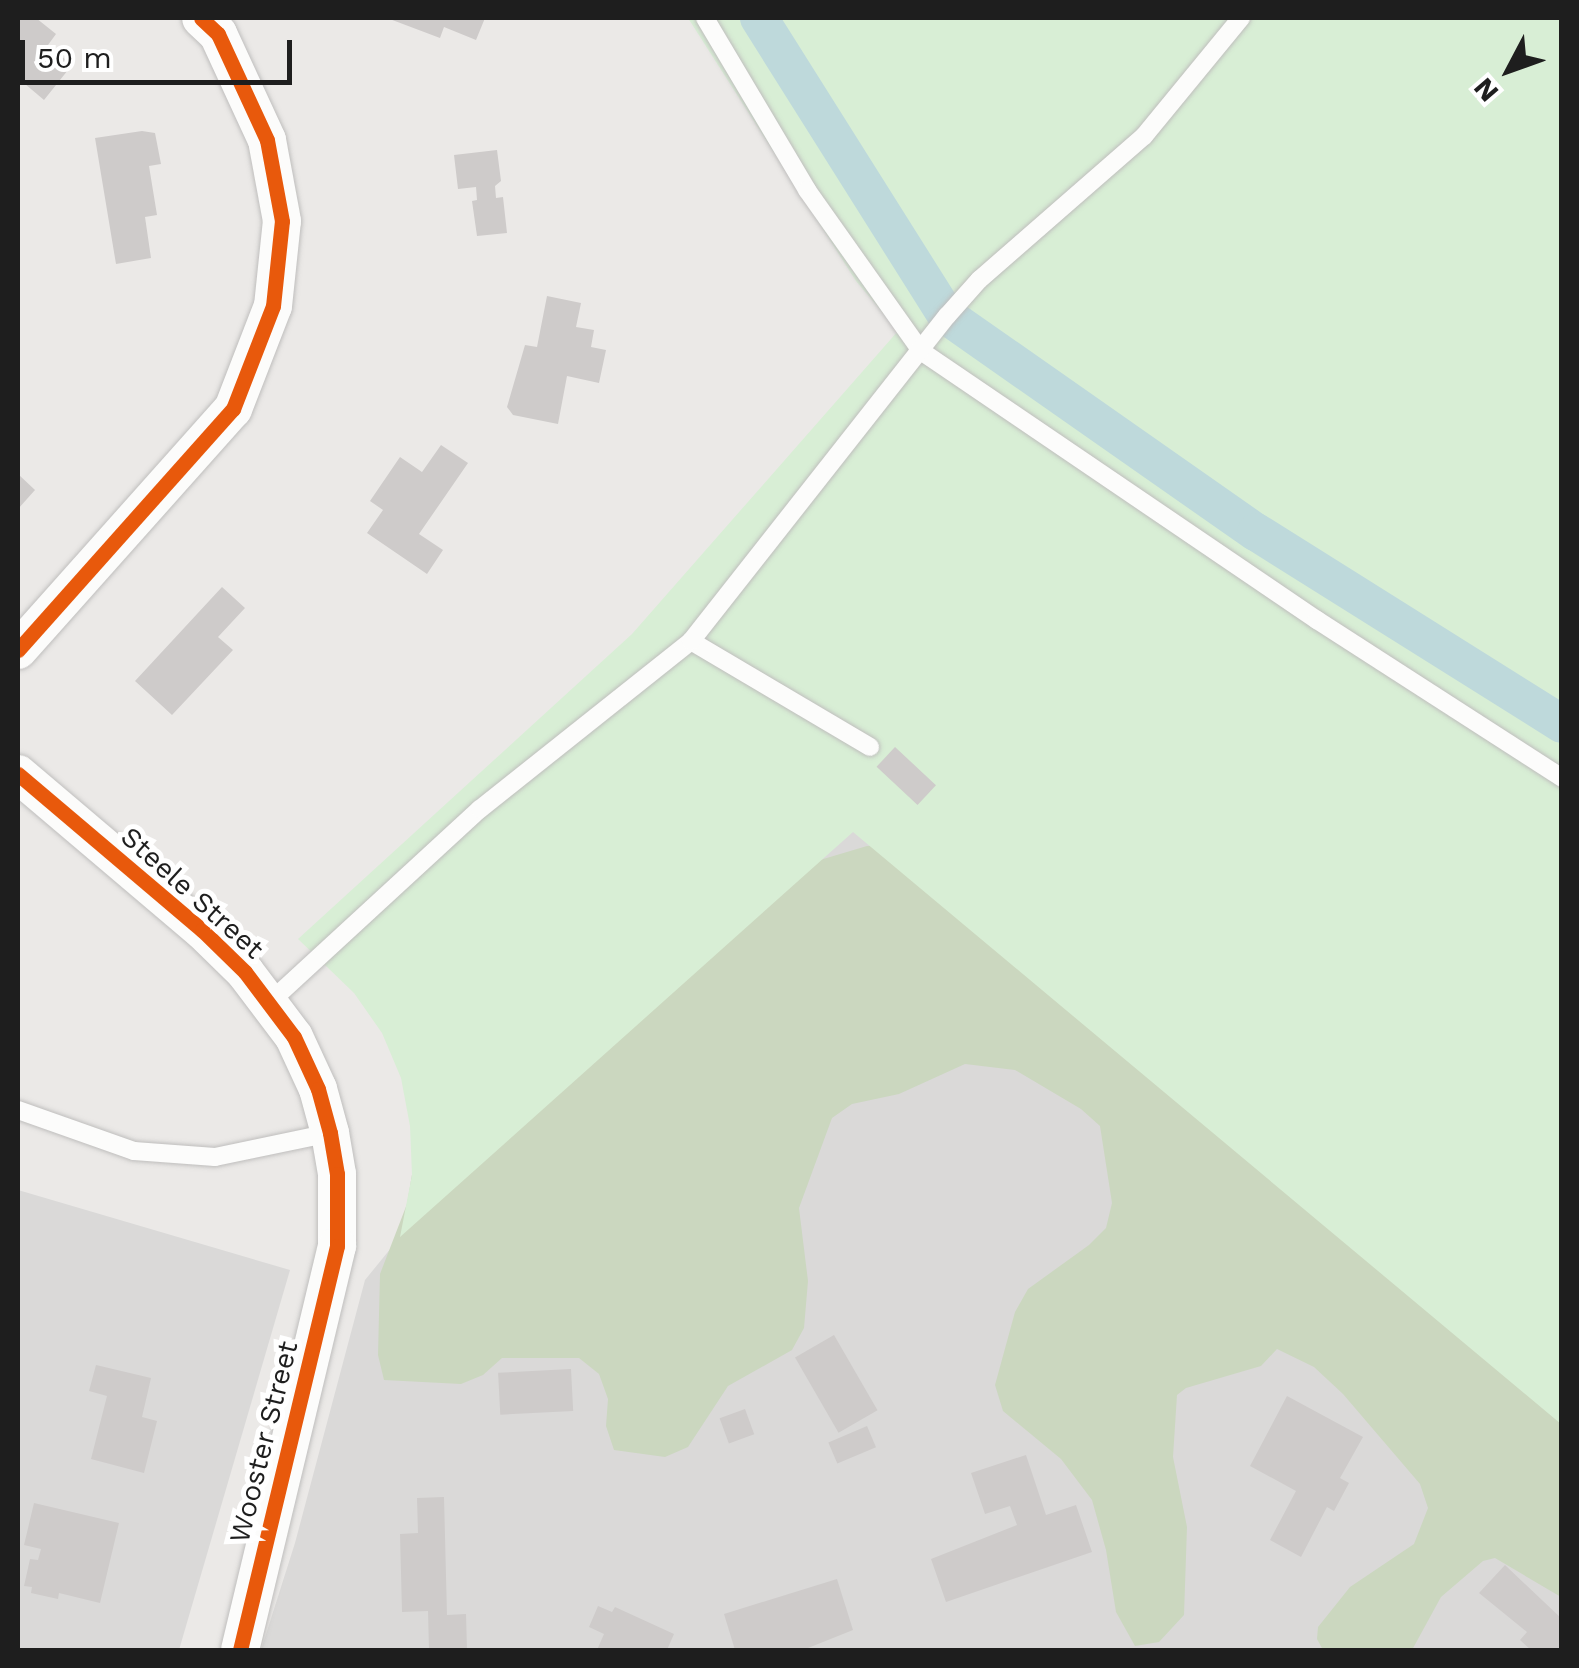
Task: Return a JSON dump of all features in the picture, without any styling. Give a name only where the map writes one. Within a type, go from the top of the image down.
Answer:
[{"type":"street","points":[[18,650],[233,409],[273,306],[282,221],[267,140],[218,34],[201,18]]},
{"type":"street","name":"Steele Street","points":[[18,774],[202,930],[270,1002],[318,1088],[337,1174],[337,1246]]},
{"type":"street","name":"Wooster Street","points":[[240,1650],[337,1246]]},
{"type":"lane","points":[[705,18],[806,190],[921,351],[1317,620],[1562,778]]},
{"type":"lane","points":[[270,1002],[480,809],[691,641],[979,280],[1144,136],[1240,18]]},
{"type":"lane","points":[[691,641],[870,747]]},
{"type":"lane","points":[[18,1110],[58,1128],[134,1152],[215,1156],[330,1133]]},
{"type":"shaded area","points":[[853,831],[1561,1424],[1561,1650],[261,1650],[295,1543],[365,1280],[400,1237]]},
{"type":"shaded area","points":[[18,1190],[290,1270],[179,1650],[18,1650]]},
{"type":"green space","points":[[688,18],[1561,18],[1561,1424],[853,832],[400,1237],[412,1175],[410,1126],[401,1078],[382,1033],[354,993],[298,939],[632,634],[898,331],[856,281]]},
{"type":"green space","points":[[1561,836],[1561,1597],[1495,1558],[1483,1561],[1441,1597],[1412,1650],[1323,1650],[1317,1639],[1318,1627],[1350,1587],[1414,1544],[1428,1508],[1420,1484],[1343,1394],[1314,1367],[1277,1349],[1261,1366],[1186,1388],[1177,1395],[1173,1457],[1187,1527],[1184,1615],[1159,1642],[1135,1646],[1116,1612],[1106,1550],[1092,1500],[1061,1459],[1003,1411],[995,1385],[1015,1312],[1028,1289],[1106,1228],[1112,1203],[1100,1126],[1081,1109],[1015,1070],[965,1064],[899,1094],[852,1104],[832,1118],[799,1208],[808,1281],[804,1328],[792,1350],[728,1386],[688,1447],[665,1457],[614,1450],[606,1426],[608,1399],[599,1374],[579,1358],[502,1358],[483,1375],[461,1384],[384,1380],[378,1355],[380,1274],[407,1204],[416,1151],[820,860],[867,846]]},
{"type":"building","points":[[18,18],[36,18],[56,34],[48,45],[72,65],[44,100],[18,78]]},
{"type":"building","points":[[387,18],[485,18],[476,40],[444,27],[440,38]]},
{"type":"building","points":[[142,131],[155,133],[161,164],[149,166],[157,215],[145,217],[151,258],[116,264],[95,138]]},
{"type":"building","points":[[497,150],[501,181],[495,186],[496,198],[503,197],[507,233],[477,236],[472,201],[477,200],[476,187],[458,189],[454,155]]},
{"type":"building","points":[[547,296],[581,303],[576,327],[594,330],[591,347],[606,350],[599,383],[567,376],[558,424],[513,415],[507,407],[525,345],[537,347]]},
{"type":"building","points":[[441,445],[468,463],[419,534],[443,550],[427,574],[367,533],[383,510],[370,501],[400,457],[422,472]]},
{"type":"building","points":[[18,474],[35,490],[18,509]]},
{"type":"building","points":[[222,587],[245,608],[218,637],[233,650],[172,715],[135,681]]},
{"type":"building","points":[[895,747],[936,785],[918,805],[877,767]]},
{"type":"building","points":[[834,1335],[877,1410],[839,1433],[795,1358]]},
{"type":"building","points":[[96,1365],[151,1378],[142,1417],[157,1421],[144,1473],[91,1459],[107,1396],[89,1391]]},
{"type":"building","points":[[571,1369],[573,1411],[500,1415],[498,1373]]},
{"type":"building","points":[[1287,1396],[1363,1437],[1340,1478],[1349,1483],[1334,1511],[1327,1507],[1301,1557],[1270,1540],[1296,1491],[1250,1466]]},
{"type":"building","points":[[745,1409],[754,1434],[729,1444],[720,1418]]},
{"type":"building","points":[[867,1426],[876,1447],[837,1464],[828,1442]]},
{"type":"building","points":[[1026,1455],[1046,1515],[1076,1505],[1092,1552],[946,1602],[931,1559],[1017,1525],[1010,1506],[985,1514],[971,1473]]},
{"type":"building","points":[[444,1497],[447,1615],[466,1614],[467,1650],[429,1650],[428,1611],[402,1612],[400,1534],[418,1533],[417,1498]]},
{"type":"building","points":[[34,1503],[119,1523],[100,1603],[59,1593],[58,1599],[31,1593],[32,1587],[24,1586],[30,1559],[38,1560],[41,1549],[24,1545]]},
{"type":"building","points":[[1505,1565],[1562,1619],[1562,1650],[1531,1650],[1520,1640],[1527,1632],[1479,1593]]},
{"type":"building","points":[[837,1579],[853,1630],[803,1650],[735,1650],[724,1614]]},
{"type":"building","points":[[598,1606],[612,1612],[615,1607],[674,1634],[667,1650],[597,1650],[604,1634],[589,1627]]},
{"type":"waterway","points":[[759,18],[947,316],[1256,532],[1562,724]]},
{"type":"cycle path","points":[[18,650],[233,409],[273,306],[282,221],[267,140],[218,34],[201,18]]},
{"type":"cycle path","points":[[18,774],[202,930],[245,972],[294,1037],[318,1089],[330,1133],[337,1174],[337,1246],[240,1650]]}]
